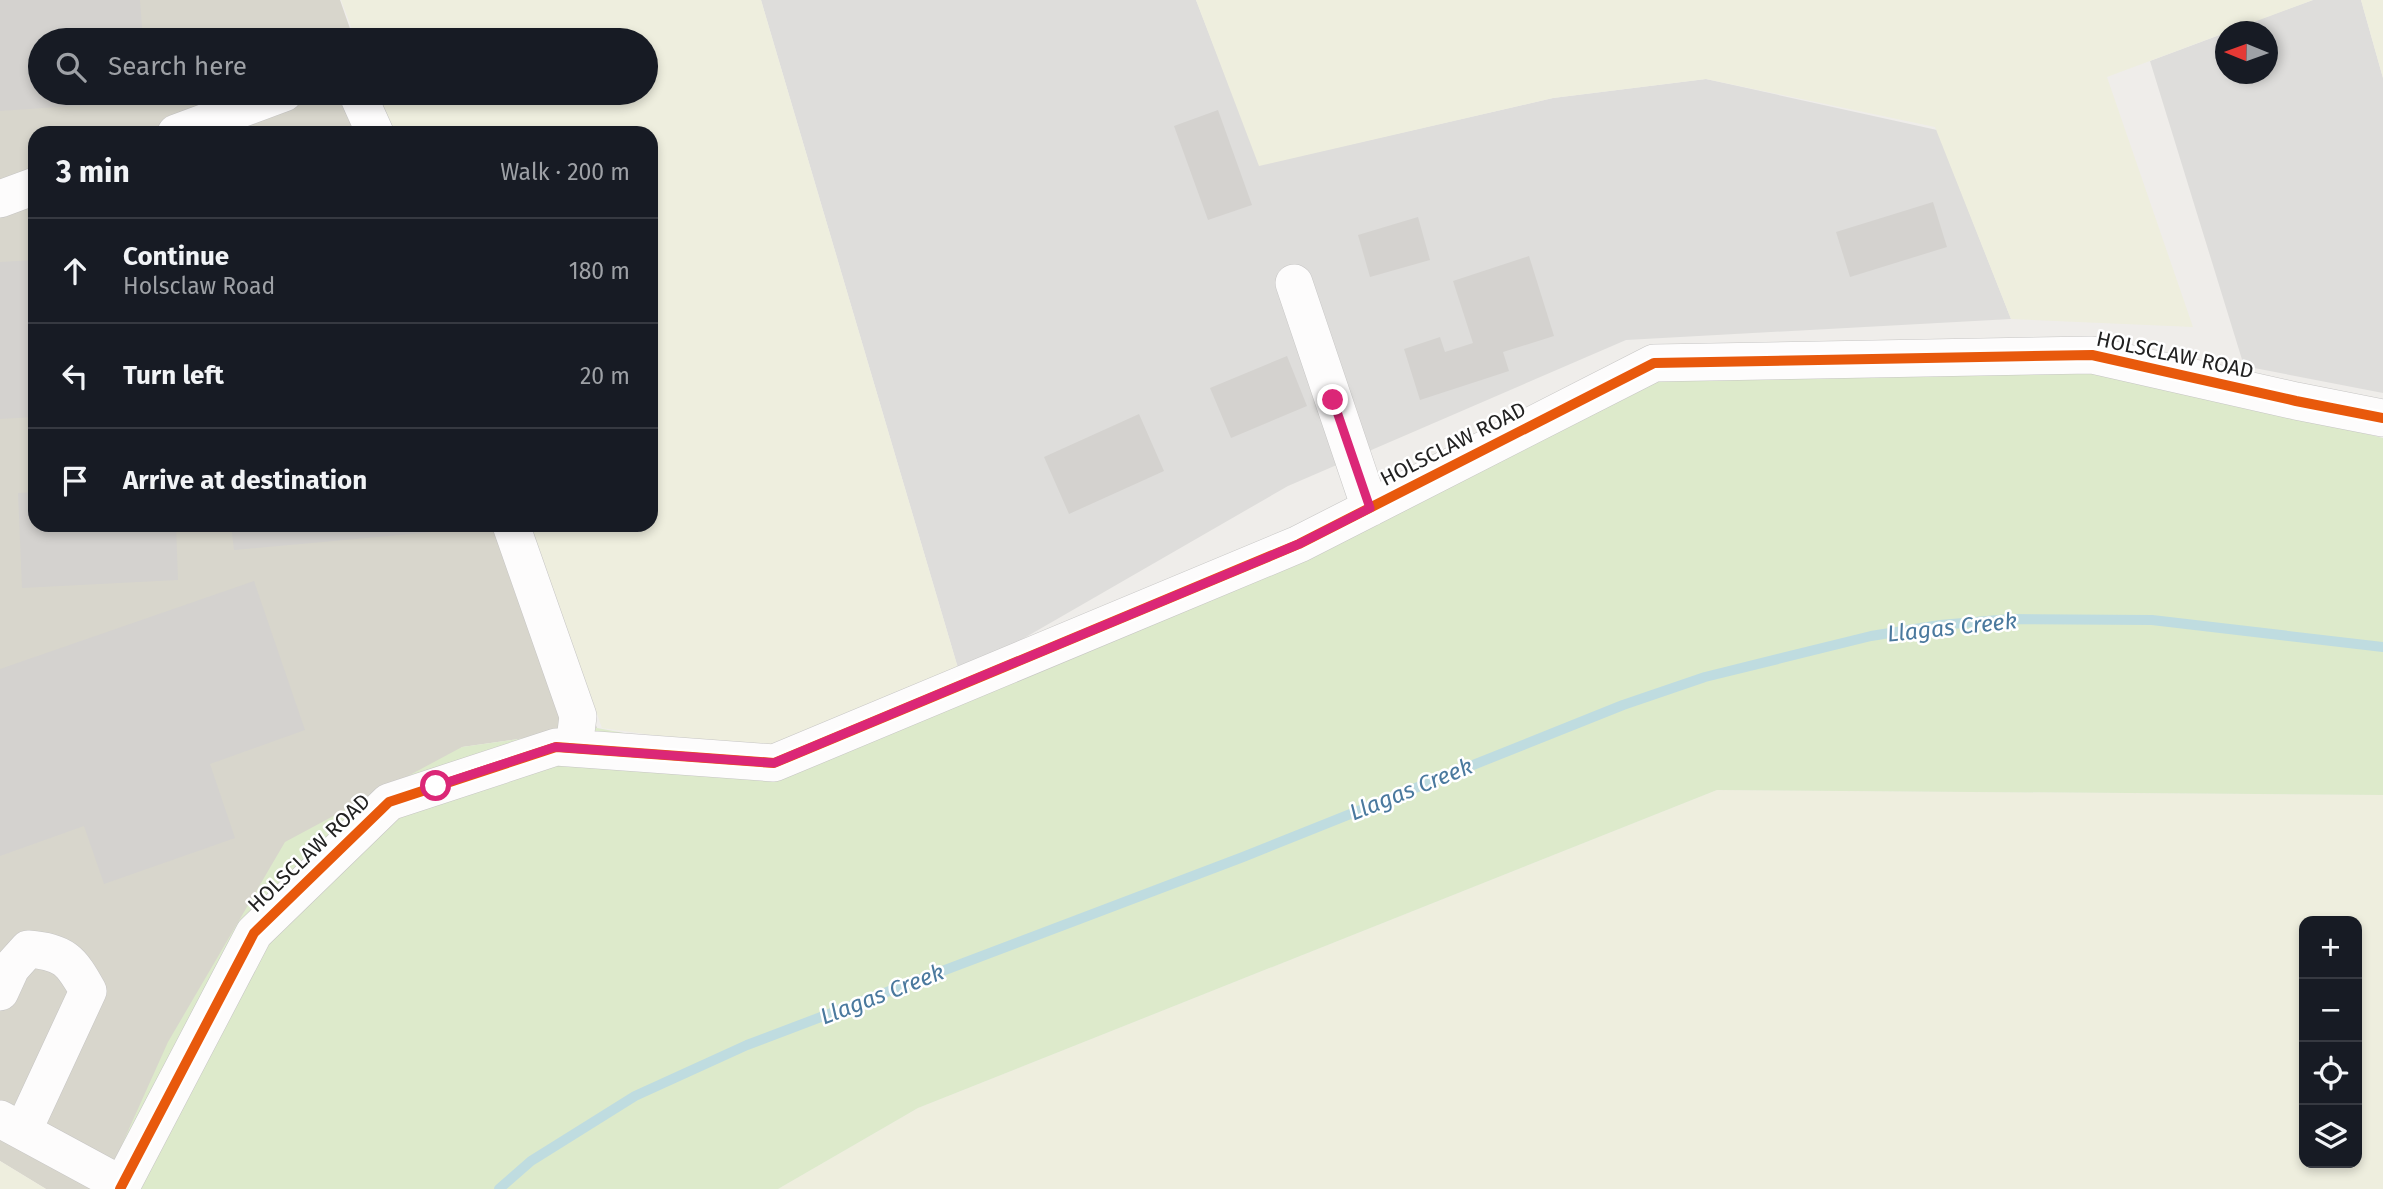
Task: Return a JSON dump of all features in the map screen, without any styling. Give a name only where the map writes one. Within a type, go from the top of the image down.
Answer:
[{"type":"street","points":[[195,126],[252,105]]},
{"type":"street","points":[[362,105],[372,126]]},
{"type":"street","points":[[0,199],[28,189]]},
{"type":"street","points":[[1294,283],[1370,508]]},
{"type":"street","name":"HOLSCLAW ROAD","points":[[121,1187],[254,933],[389,802],[555,747],[774,763],[1299,544],[1654,363],[2092,355],[2383,418]]},
{"type":"street","points":[[513,532],[578,716],[574,748]]},
{"type":"street","points":[[0,992],[11,968],[28,949],[54,951],[75,968],[88,991],[11,1125],[121,1187]]},
{"type":"shaded area","points":[[0,0],[340,0],[350,28],[28,28],[28,105],[377,105],[385,126],[28,126],[28,532],[527,532],[597,728],[462,747],[102,1189],[46,1189],[0,1161]]},
{"type":"shaded area","points":[[761,0],[1196,0],[1260,165],[1553,98],[1706,79],[1937,130],[2011,319],[1626,340],[1288,486],[960,675]]},
{"type":"shaded area","points":[[2313,0],[2361,0],[2383,78],[2383,393],[2244,366],[2150,61],[2215,37],[2215,84],[2278,84],[2278,21],[2255,21]]},
{"type":"green space","points":[[341,0],[761,0],[960,675],[773,752],[602,728],[532,532],[658,532],[658,126],[386,126],[378,105],[658,105],[658,28],[352,28]]},
{"type":"green space","points":[[1196,0],[2313,0],[2257,21],[2215,21],[2215,37],[2107,77],[2193,327],[2011,319],[1935,127],[1706,79],[1553,98],[1259,166]]},
{"type":"green space","points":[[2361,0],[2383,0],[2383,78]]},
{"type":"green space","points":[[2082,362],[2383,438],[2383,795],[1717,790],[918,1108],[778,1189],[102,1189],[168,1042],[285,842],[462,747],[597,728],[777,762],[1655,381]]},
{"type":"green space","points":[[1717,790],[2383,795],[2383,1189],[778,1189],[918,1108]]},
{"type":"green space","points":[[0,1161],[46,1189],[0,1189]]},
{"type":"building","points":[[0,0],[140,0],[142,28],[28,28],[28,105],[88,105],[0,111]]},
{"type":"building","points":[[1218,110],[1252,205],[1208,220],[1174,126]]},
{"type":"building","points":[[1933,202],[1947,247],[1850,277],[1836,232]]},
{"type":"building","points":[[1418,217],[1430,260],[1370,277],[1358,235]]},
{"type":"building","points":[[1529,256],[1554,336],[1503,352],[1509,371],[1420,400],[1404,349],[1440,337],[1445,352],[1473,343],[1453,281]]},
{"type":"building","points":[[28,260],[28,417],[0,419],[0,262]]},
{"type":"building","points":[[1287,356],[1307,406],[1231,438],[1210,388]]},
{"type":"building","points":[[1139,414],[1164,471],[1069,514],[1044,457]]},
{"type":"building","points":[[28,492],[28,532],[176,532],[178,580],[22,588],[18,493]]},
{"type":"building","points":[[232,532],[432,532],[234,550]]},
{"type":"building","points":[[254,581],[305,730],[210,764],[235,838],[104,884],[84,826],[0,856],[0,669]]},
{"type":"waterway","name":"Llagas Creek","points":[[499,1189],[531,1161],[635,1096],[747,1045],[1243,857],[1623,705],[1705,677],[1871,636],[1940,625],[2010,619],[2152,620],[2383,647]]},
{"type":"cycle path","points":[[120,1189],[254,933],[389,802],[556,747],[774,763],[1299,544],[1654,363],[2092,355],[2383,418]]},
{"type":"route","points":[[436,786],[555,747],[774,763],[1299,544],[1370,508],[1333,400]]}]
